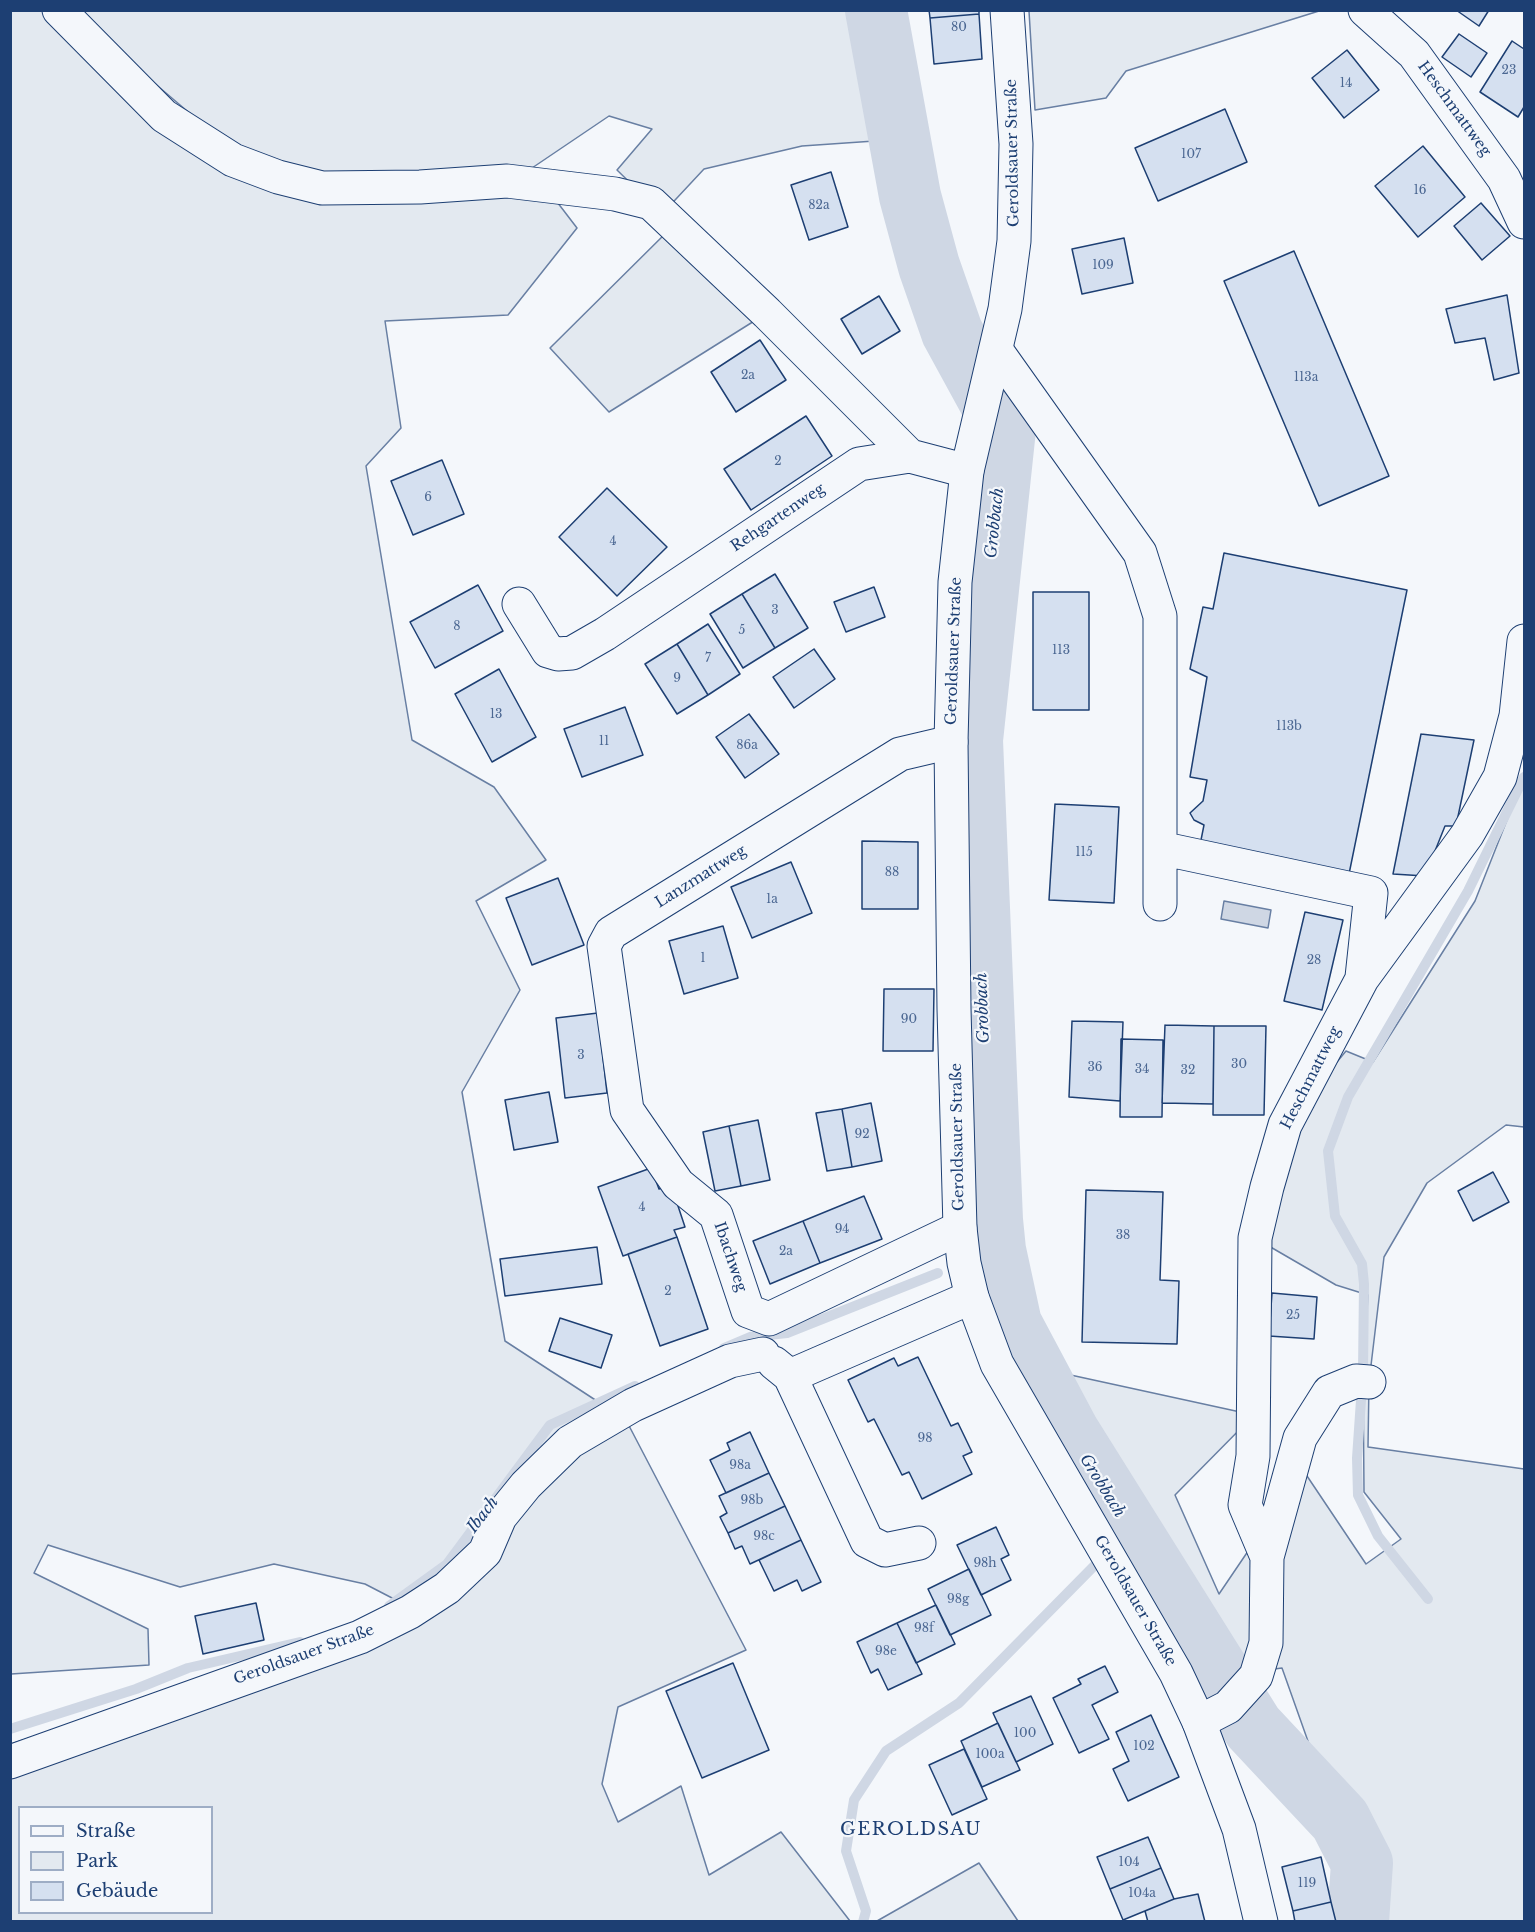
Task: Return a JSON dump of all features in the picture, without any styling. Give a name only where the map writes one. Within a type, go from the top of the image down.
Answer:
[{"type":"street","points":[[59,10],[164,116],[233,160],[278,177],[322,188],[420,187],[507,181],[615,194],[651,203],[759,305],[910,456]]},
{"type":"street","name":"Geroldsauer Straße","points":[[1007,10],[1016,192],[1005,309],[970,460],[954,582],[951,742],[960,1228],[972,1297],[997,1364],[1176,1673],[1199,1722],[1239,1829],[1261,1922]]},
{"type":"street","name":"Heschmattweg","points":[[1365,10],[1414,54],[1504,180],[1524,222]]},
{"type":"street","points":[[996,350],[1140,554],[1160,616],[1160,904]]},
{"type":"street","name":"Rehgartenweg","points":[[519,604],[548,651],[558,654],[572,653],[605,634],[859,464],[910,456],[970,460]]},
{"type":"street","name":"Heschmattweg","points":[[1267,1557],[1245,1505],[1253,1456],[1255,1238],[1266,1187],[1286,1125],[1362,979],[1467,835],[1500,777],[1516,716],[1524,641]]},
{"type":"street","name":"Lanzmattweg","points":[[627,1110],[604,946],[611,933],[900,754],[951,742]]},
{"type":"street","points":[[1160,848],[1371,893],[1362,979]]},
{"type":"street","name":"Ibachweg","points":[[627,1110],[678,1184],[716,1215],[748,1311],[765,1336]]},
{"type":"street","points":[[919,1543],[885,1550],[867,1541],[790,1376],[765,1336],[960,1228]]},
{"type":"street","points":[[790,1376],[972,1297]]},
{"type":"street","name":"Geroldsauer Straße","points":[[10,1762],[360,1637],[410,1612],[447,1588],[484,1552],[500,1517],[526,1485],[570,1442],[644,1400],[730,1361],[765,1336]]},
{"type":"street","name":"Heschmattweg","points":[[1199,1722],[1228,1707],[1256,1676],[1266,1643],[1267,1557],[1300,1438],[1329,1392],[1363,1381]]},
{"type":"green space","points":[[45,10],[229,171],[551,194],[577,228],[508,315],[385,321],[401,428],[366,466],[412,740],[494,787],[546,860],[476,901],[520,990],[462,1092],[505,1341],[626,1420],[746,1650],[618,1707],[602,1784],[618,1822],[681,1786],[709,1875],[781,1832],[850,1921],[11,1921],[11,1744],[158,1696],[360,1637],[484,1553],[394,1599],[365,1584],[274,1564],[180,1587],[48,1545],[34,1573],[148,1629],[149,1665],[11,1674],[10,11]]},
{"type":"green space","points":[[1029,10],[1319,11],[1126,71],[1106,98],[1035,110]]},
{"type":"green space","points":[[74,11],[866,11],[889,140],[802,146],[704,169],[662,214],[617,170],[652,129],[609,116],[532,168],[303,174],[233,150]]},
{"type":"green space","points":[[674,225],[767,313],[609,412],[550,348]]},
{"type":"green space","points":[[1524,777],[1524,1127],[1506,1125],[1427,1183],[1384,1257],[1369,1382],[1368,1447],[1524,1469],[1524,1921],[1349,1921],[1353,1868],[1282,1668],[1198,1679],[1011,1362],[1254,1415],[1175,1495],[1219,1594],[1303,1470],[1366,1564],[1401,1539],[1364,1492],[1363,1371],[1368,1295],[1336,1285],[1255,1238],[1285,1125],[1346,1051],[1373,1062],[1475,901]]},
{"type":"green space","points":[[979,1863],[1018,1921],[877,1921]]},
{"type":"shaded area","points":[[1224,901],[1271,910],[1268,928],[1221,919]]},
{"type":"building","points":[[929,10],[979,10],[979,14],[930,18]]},
{"type":"building","points":[[1456,10],[1489,10],[1479,26]]},
{"type":"building","points":[[979,14],[982,59],[934,64],[930,18]]},
{"type":"building","points":[[1459,34],[1487,53],[1471,77],[1442,57]]},
{"type":"building","points":[[1512,41],[1524,49],[1524,107],[1518,117],[1480,92]]},
{"type":"building","points":[[1347,50],[1379,90],[1344,118],[1312,78]]},
{"type":"building","points":[[1225,109],[1247,162],[1158,201],[1135,148]]},
{"type":"building","points":[[1423,146],[1465,197],[1418,237],[1375,186]]},
{"type":"building","points":[[831,172],[848,227],[809,240],[791,185]]},
{"type":"building","points":[[1481,203],[1510,236],[1482,260],[1454,226]]},
{"type":"building","points":[[1124,238],[1133,283],[1082,294],[1072,249]]},
{"type":"building","points":[[1294,251],[1389,476],[1319,506],[1224,281]]},
{"type":"building","points":[[1507,295],[1519,373],[1494,380],[1485,338],[1455,343],[1446,309]]},
{"type":"building","points":[[879,296],[900,331],[862,354],[841,319]]},
{"type":"building","points":[[760,340],[786,380],[736,412],[711,372]]},
{"type":"building","points":[[806,416],[832,456],[751,510],[724,469]]},
{"type":"building","points":[[442,460],[464,514],[413,535],[391,481]]},
{"type":"building","points":[[607,488],[667,547],[617,596],[559,537]]},
{"type":"building","points":[[1224,553],[1407,590],[1349,874],[1200,845],[1204,825],[1194,820],[1190,813],[1203,801],[1207,780],[1190,777],[1207,677],[1190,669],[1203,607],[1213,609]]},
{"type":"building","points":[[775,574],[808,628],[775,648],[742,594]]},
{"type":"building","points":[[478,585],[503,631],[435,668],[410,622]]},
{"type":"building","points":[[874,587],[885,617],[846,632],[834,602]]},
{"type":"building","points":[[1033,592],[1089,592],[1089,710],[1033,710]]},
{"type":"building","points":[[742,594],[775,648],[743,668],[710,614]]},
{"type":"building","points":[[708,624],[740,674],[708,695],[677,644]]},
{"type":"building","points":[[677,644],[708,695],[677,714],[645,664]]},
{"type":"building","points":[[814,649],[835,679],[794,708],[773,677]]},
{"type":"building","points":[[499,669],[536,737],[492,762],[455,694]]},
{"type":"building","points":[[625,707],[643,755],[582,777],[564,729]]},
{"type":"building","points":[[749,714],[779,754],[745,778],[716,737]]},
{"type":"building","points":[[1421,734],[1474,740],[1456,826],[1445,826],[1425,876],[1393,874]]},
{"type":"building","points":[[1055,804],[1119,807],[1114,903],[1049,900]]},
{"type":"building","points":[[862,841],[918,842],[918,909],[862,909]]},
{"type":"building","points":[[791,862],[812,913],[752,938],[731,887]]},
{"type":"building","points":[[558,878],[584,945],[532,965],[506,898]]},
{"type":"building","points":[[1305,912],[1343,920],[1322,1010],[1284,1001]]},
{"type":"building","points":[[723,926],[738,978],[684,994],[669,941]]},
{"type":"building","points":[[884,989],[934,989],[933,1051],[883,1051]]},
{"type":"building","points":[[598,1013],[607,1093],[565,1098],[556,1018]]},
{"type":"building","points":[[1072,1021],[1123,1022],[1120,1101],[1069,1097]]},
{"type":"building","points":[[1165,1025],[1214,1026],[1213,1104],[1162,1103]]},
{"type":"building","points":[[1214,1026],[1266,1026],[1264,1115],[1213,1115]]},
{"type":"building","points":[[1121,1039],[1163,1040],[1162,1117],[1120,1117]]},
{"type":"building","points":[[549,1092],[558,1142],[514,1150],[505,1100]]},
{"type":"building","points":[[871,1103],[882,1161],[852,1167],[842,1109]]},
{"type":"building","points":[[842,1109],[852,1167],[827,1171],[816,1113]]},
{"type":"building","points":[[758,1120],[770,1180],[741,1186],[729,1126]]},
{"type":"building","points":[[729,1126],[741,1186],[715,1191],[703,1132]]},
{"type":"building","points":[[651,1168],[659,1189],[671,1185],[685,1227],[674,1230],[677,1237],[623,1256],[598,1187]]},
{"type":"building","points":[[1493,1172],[1509,1202],[1473,1221],[1458,1191]]},
{"type":"building","points":[[1086,1190],[1163,1192],[1160,1280],[1179,1281],[1177,1344],[1082,1342]]},
{"type":"building","points":[[864,1196],[882,1239],[820,1263],[803,1221]]},
{"type":"building","points":[[803,1221],[820,1263],[770,1284],[753,1241]]},
{"type":"building","points":[[677,1237],[708,1329],[660,1346],[628,1254]]},
{"type":"building","points":[[597,1247],[602,1284],[505,1296],[500,1259]]},
{"type":"building","points":[[1272,1293],[1317,1297],[1314,1339],[1269,1336]]},
{"type":"building","points":[[560,1318],[612,1335],[601,1368],[549,1351]]},
{"type":"building","points":[[918,1357],[951,1426],[958,1423],[972,1452],[963,1456],[972,1474],[922,1499],[909,1472],[902,1475],[874,1419],[868,1422],[848,1380],[894,1358],[898,1366]]},
{"type":"building","points":[[750,1432],[769,1473],[726,1493],[710,1460],[730,1450],[727,1443]]},
{"type":"building","points":[[769,1473],[785,1506],[728,1533],[720,1517],[727,1513],[719,1496]]},
{"type":"building","points":[[785,1506],[801,1540],[750,1564],[742,1546],[735,1549],[728,1533]]},
{"type":"building","points":[[996,1527],[1009,1555],[1001,1559],[1011,1580],[981,1595],[957,1545]]},
{"type":"building","points":[[801,1540],[821,1582],[802,1591],[797,1580],[774,1591],[759,1560]]},
{"type":"building","points":[[969,1569],[991,1615],[950,1635],[928,1589]]},
{"type":"building","points":[[256,1603],[264,1640],[203,1654],[195,1616]]},
{"type":"building","points":[[936,1605],[955,1644],[916,1663],[897,1623]]},
{"type":"building","points":[[897,1623],[922,1674],[888,1690],[878,1669],[871,1673],[857,1642]]},
{"type":"building","points":[[733,1663],[769,1750],[702,1778],[666,1691]]},
{"type":"building","points":[[1105,1666],[1118,1692],[1092,1705],[1109,1739],[1079,1753],[1053,1698],[1081,1684],[1078,1679]]},
{"type":"building","points":[[1031,1696],[1053,1744],[1016,1762],[993,1713]]},
{"type":"building","points":[[1151,1715],[1179,1777],[1128,1801],[1113,1769],[1129,1761],[1116,1732]]},
{"type":"building","points":[[998,1723],[1020,1770],[982,1787],[961,1741]]},
{"type":"building","points":[[964,1749],[987,1799],[952,1815],[929,1765]]},
{"type":"building","points":[[1148,1837],[1161,1868],[1110,1889],[1097,1857]]},
{"type":"building","points":[[1321,1857],[1331,1902],[1293,1911],[1282,1867]]},
{"type":"building","points":[[1161,1868],[1174,1899],[1123,1920],[1110,1889]]},
{"type":"building","points":[[1198,1894],[1205,1922],[1148,1922],[1145,1911],[1174,1899]]},
{"type":"building","points":[[1331,1902],[1336,1922],[1295,1922],[1293,1911]]},
{"type":"waterway","name":"Grobbach","points":[[876,10],[910,196],[929,266],[952,332],[1005,429],[972,740],[992,1220],[995,1250],[1011,1324],[1069,1433],[1253,1727],[1340,1820],[1362,1863],[1358,1922]]},
{"type":"waterway","points":[[1428,1599],[1378,1536],[1358,1495],[1357,1458],[1363,1371],[1364,1284],[1362,1264],[1335,1216],[1328,1151],[1348,1097],[1468,891],[1524,777]]},
{"type":"waterway","name":"Ibach","points":[[724,1348],[750,1337],[787,1333],[938,1273]]},
{"type":"waterway","name":"Ibach","points":[[389,1606],[447,1564],[550,1425],[635,1386]]},
{"type":"waterway","points":[[1121,1547],[1134,1535]]},
{"type":"waterway","points":[[863,1922],[866,1911],[846,1851],[854,1800],[886,1751],[959,1703],[1095,1565]]},
{"type":"waterway","name":"Ibach","points":[[10,1729],[136,1689],[188,1668],[300,1642]]},
{"type":"district","name":"GEROLDSAU","points":[[911,1830]]}]
